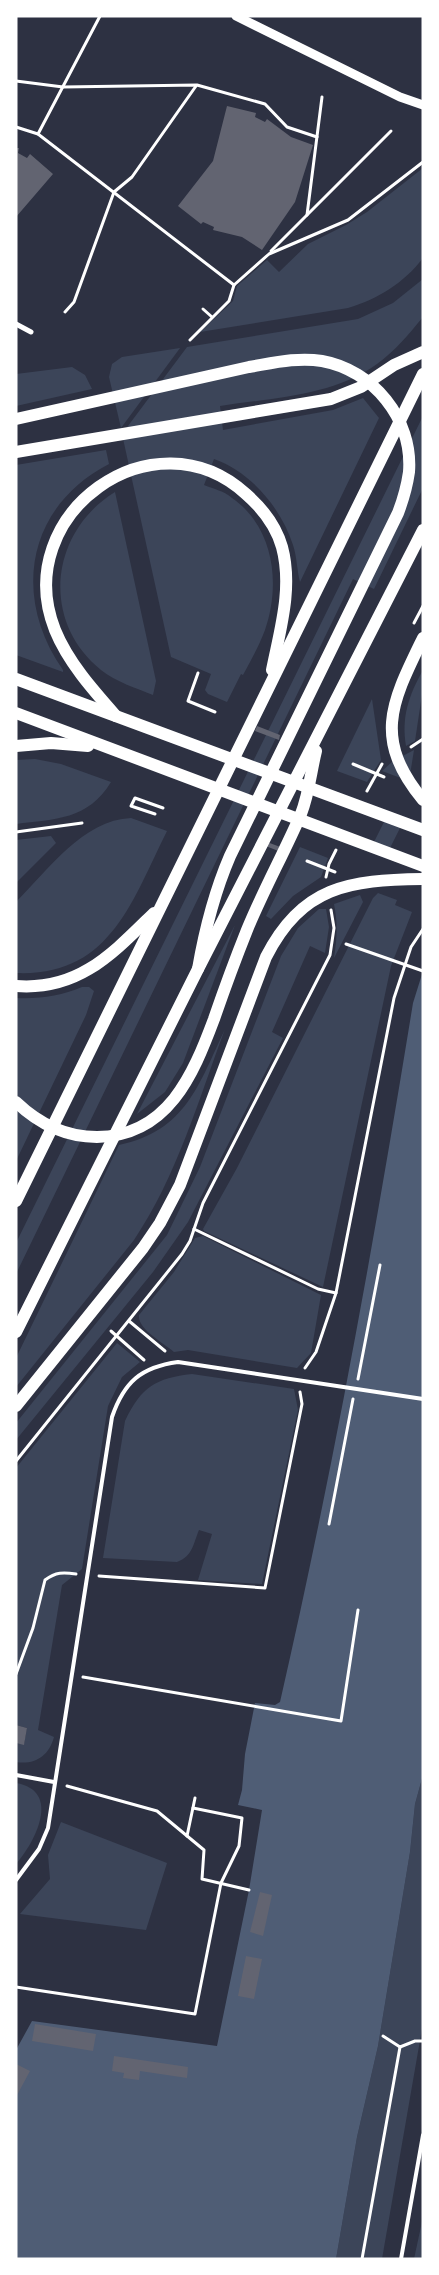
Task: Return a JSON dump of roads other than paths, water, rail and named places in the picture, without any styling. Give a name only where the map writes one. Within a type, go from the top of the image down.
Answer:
[{"type":"main road","points":[[16,452],[222,418],[340,396],[360,387],[394,365],[423,352]]},
{"type":"main road","points":[[16,418],[284,361],[322,361],[352,372],[378,390],[392,408],[405,436],[408,459],[406,487],[398,513],[230,856],[205,928],[198,969]]},
{"type":"main road","points":[[16,1201],[423,374]]},
{"type":"main road","points":[[116,716],[91,687],[62,645],[49,612],[47,577],[55,541],[74,508],[97,486],[132,469],[155,465],[177,465],[209,472],[239,487],[256,503],[274,528],[282,547],[286,592],[269,687]]},
{"type":"main road","points":[[16,1332],[198,969],[423,530]]},
{"type":"main road","points":[[423,638],[395,699],[391,740],[403,770],[423,800]]},
{"type":"main road","points":[[16,679],[423,830]]},
{"type":"main road","points":[[16,713],[423,866]]},
{"type":"main road","points":[[16,1102],[38,1120],[55,1129],[74,1135],[103,1136],[139,1127],[164,1110],[183,1089],[198,1062],[247,930],[302,812],[320,734]]},
{"type":"main road","points":[[16,746],[51,744],[103,747]]},
{"type":"main road","points":[[16,1406],[143,1248],[160,1223],[180,1185],[266,958],[277,936],[290,919],[324,894],[345,886],[370,881],[423,879]]},
{"type":"main road","points":[[16,986],[43,986],[68,980],[82,974],[118,948],[161,906]]},
{"type":"street","points":[[236,16],[400,97],[423,111]]},
{"type":"street","points":[[400,97],[423,105]]},
{"type":"street","points":[[16,324],[31,332]]},
{"type":"lane","points":[[16,1880],[39,1849],[48,1828],[112,1417],[118,1397],[127,1386],[153,1367],[178,1362],[423,1399]]},
{"type":"lane","points":[[16,1775],[54,1782]]},
{"type":"lane","points":[[401,2259],[423,2135]]}]
